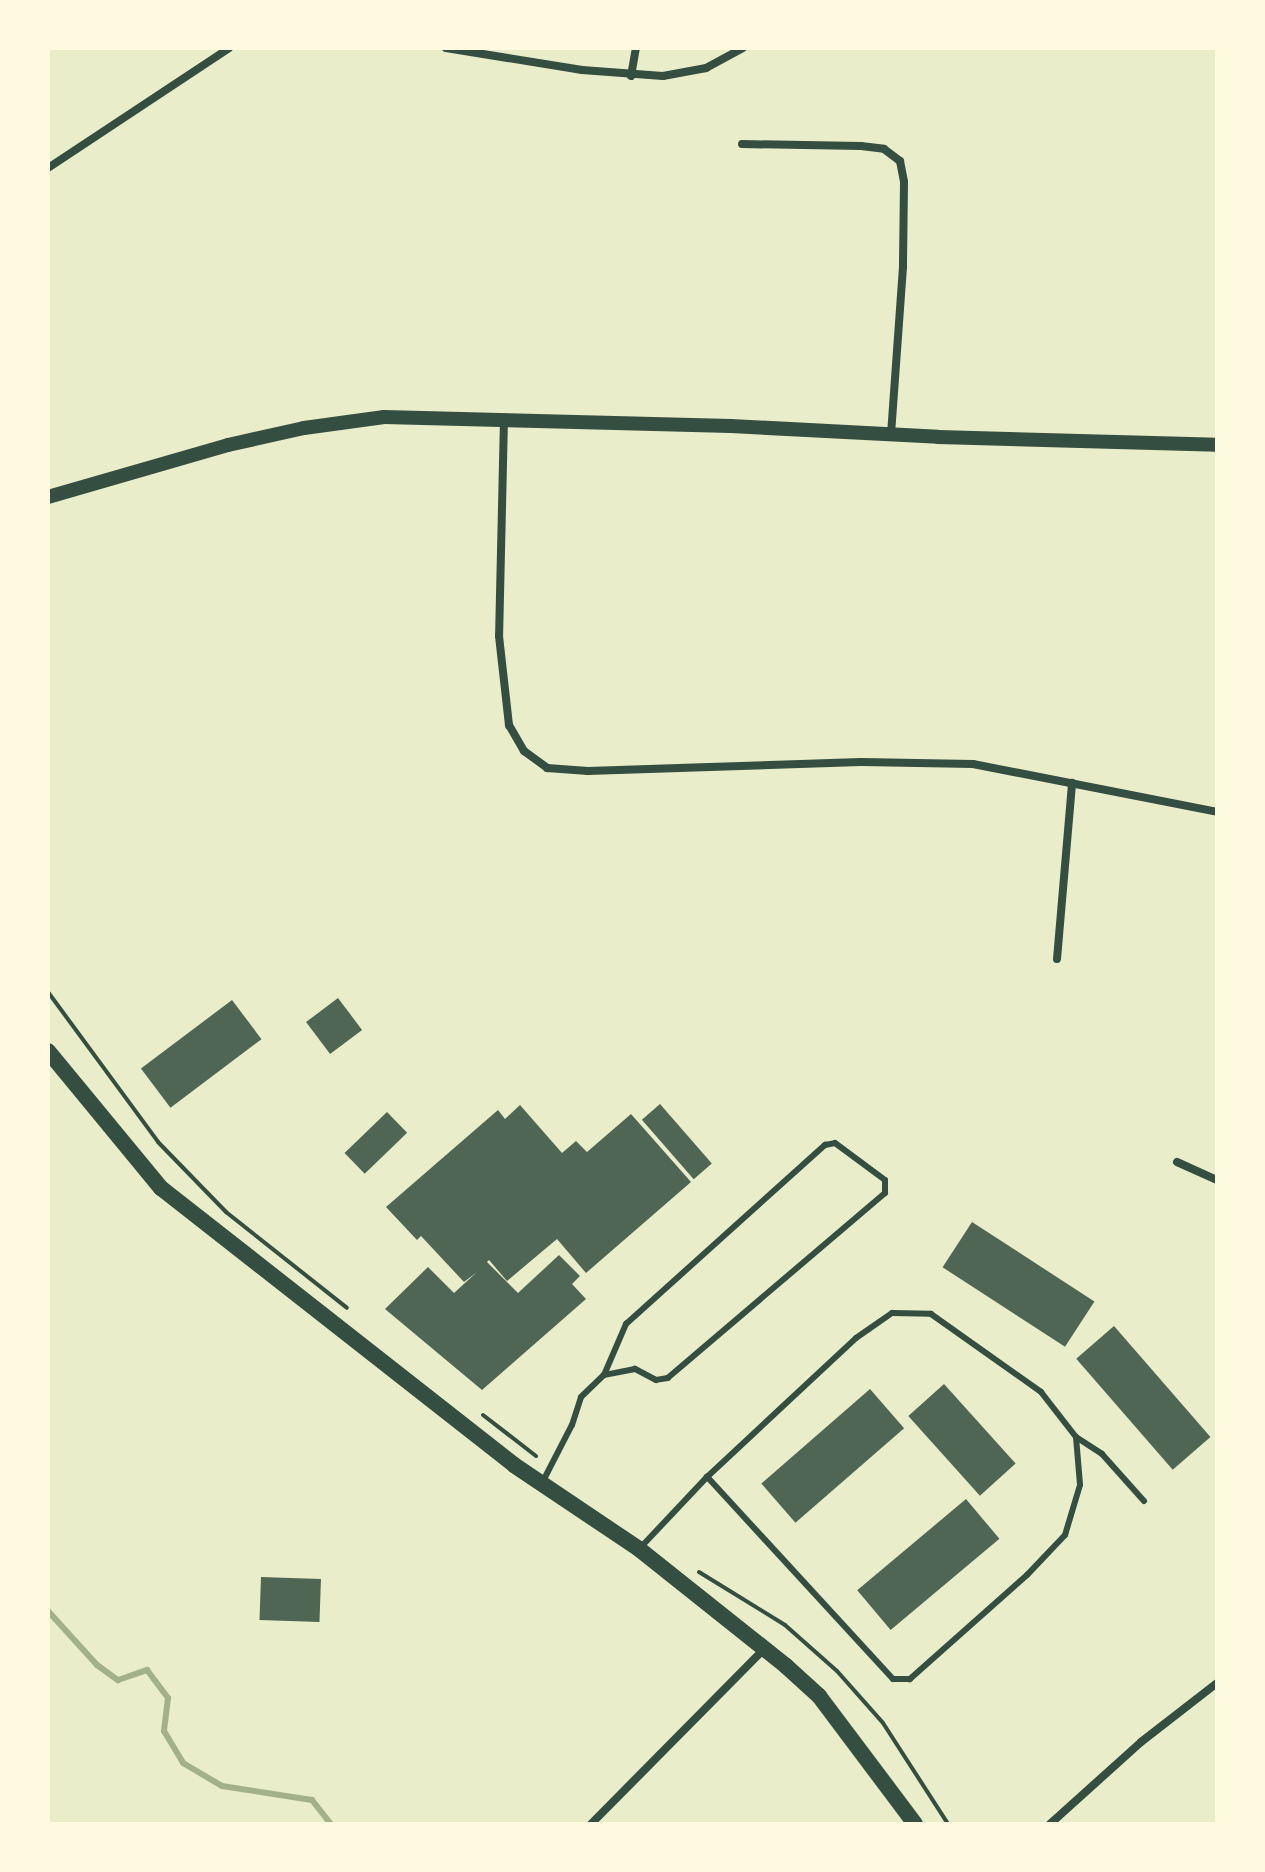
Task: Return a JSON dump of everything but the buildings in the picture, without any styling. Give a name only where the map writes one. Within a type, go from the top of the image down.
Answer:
[{"type":"main road","points":[[48,1051],[161,1188],[542,1483],[639,1549],[819,1696],[915,1824]]},
{"type":"street","points":[[48,168],[229,48]]},
{"type":"street","points":[[446,48],[631,76],[685,73],[706,68],[743,48]]},
{"type":"street","points":[[631,76],[636,48]]},
{"type":"street","points":[[742,144],[861,146],[884,149],[900,161],[904,182],[903,267],[891,433]]},
{"type":"street","points":[[48,497],[228,445],[304,428],[384,417],[1217,445]]},
{"type":"street","points":[[504,419],[499,636],[509,725],[524,751],[547,768],[588,771],[945,763],[1072,783],[1168,805],[1217,812]]},
{"type":"street","points":[[1057,959],[1072,783]]},
{"type":"street","points":[[1177,1162],[1217,1180]]},
{"type":"street","points":[[591,1824],[764,1649]]},
{"type":"street","points":[[1050,1824],[1141,1742],[1217,1685]]},
{"type":"lane","points":[[542,1483],[572,1425],[581,1397],[604,1375],[626,1324],[825,1145],[835,1143],[885,1180],[885,1193],[668,1378],[656,1380],[635,1369],[604,1375]]},
{"type":"lane","points":[[639,1549],[707,1477],[856,1338],[892,1313],[931,1314],[1041,1392],[1076,1437],[1102,1454],[1144,1501]]},
{"type":"lane","points":[[707,1477],[893,1679],[910,1679],[1027,1575],[1065,1535],[1080,1485],[1076,1437]]},
{"type":"path","points":[[48,992],[158,1142],[226,1212],[357,1316]]},
{"type":"path","points":[[696,1570],[785,1625],[837,1671],[883,1723],[948,1824]]},
{"type":"waterway","points":[[48,1611],[97,1665],[118,1680],[147,1670],[168,1698],[164,1731],[183,1763],[222,1786],[312,1800],[331,1824]]}]
